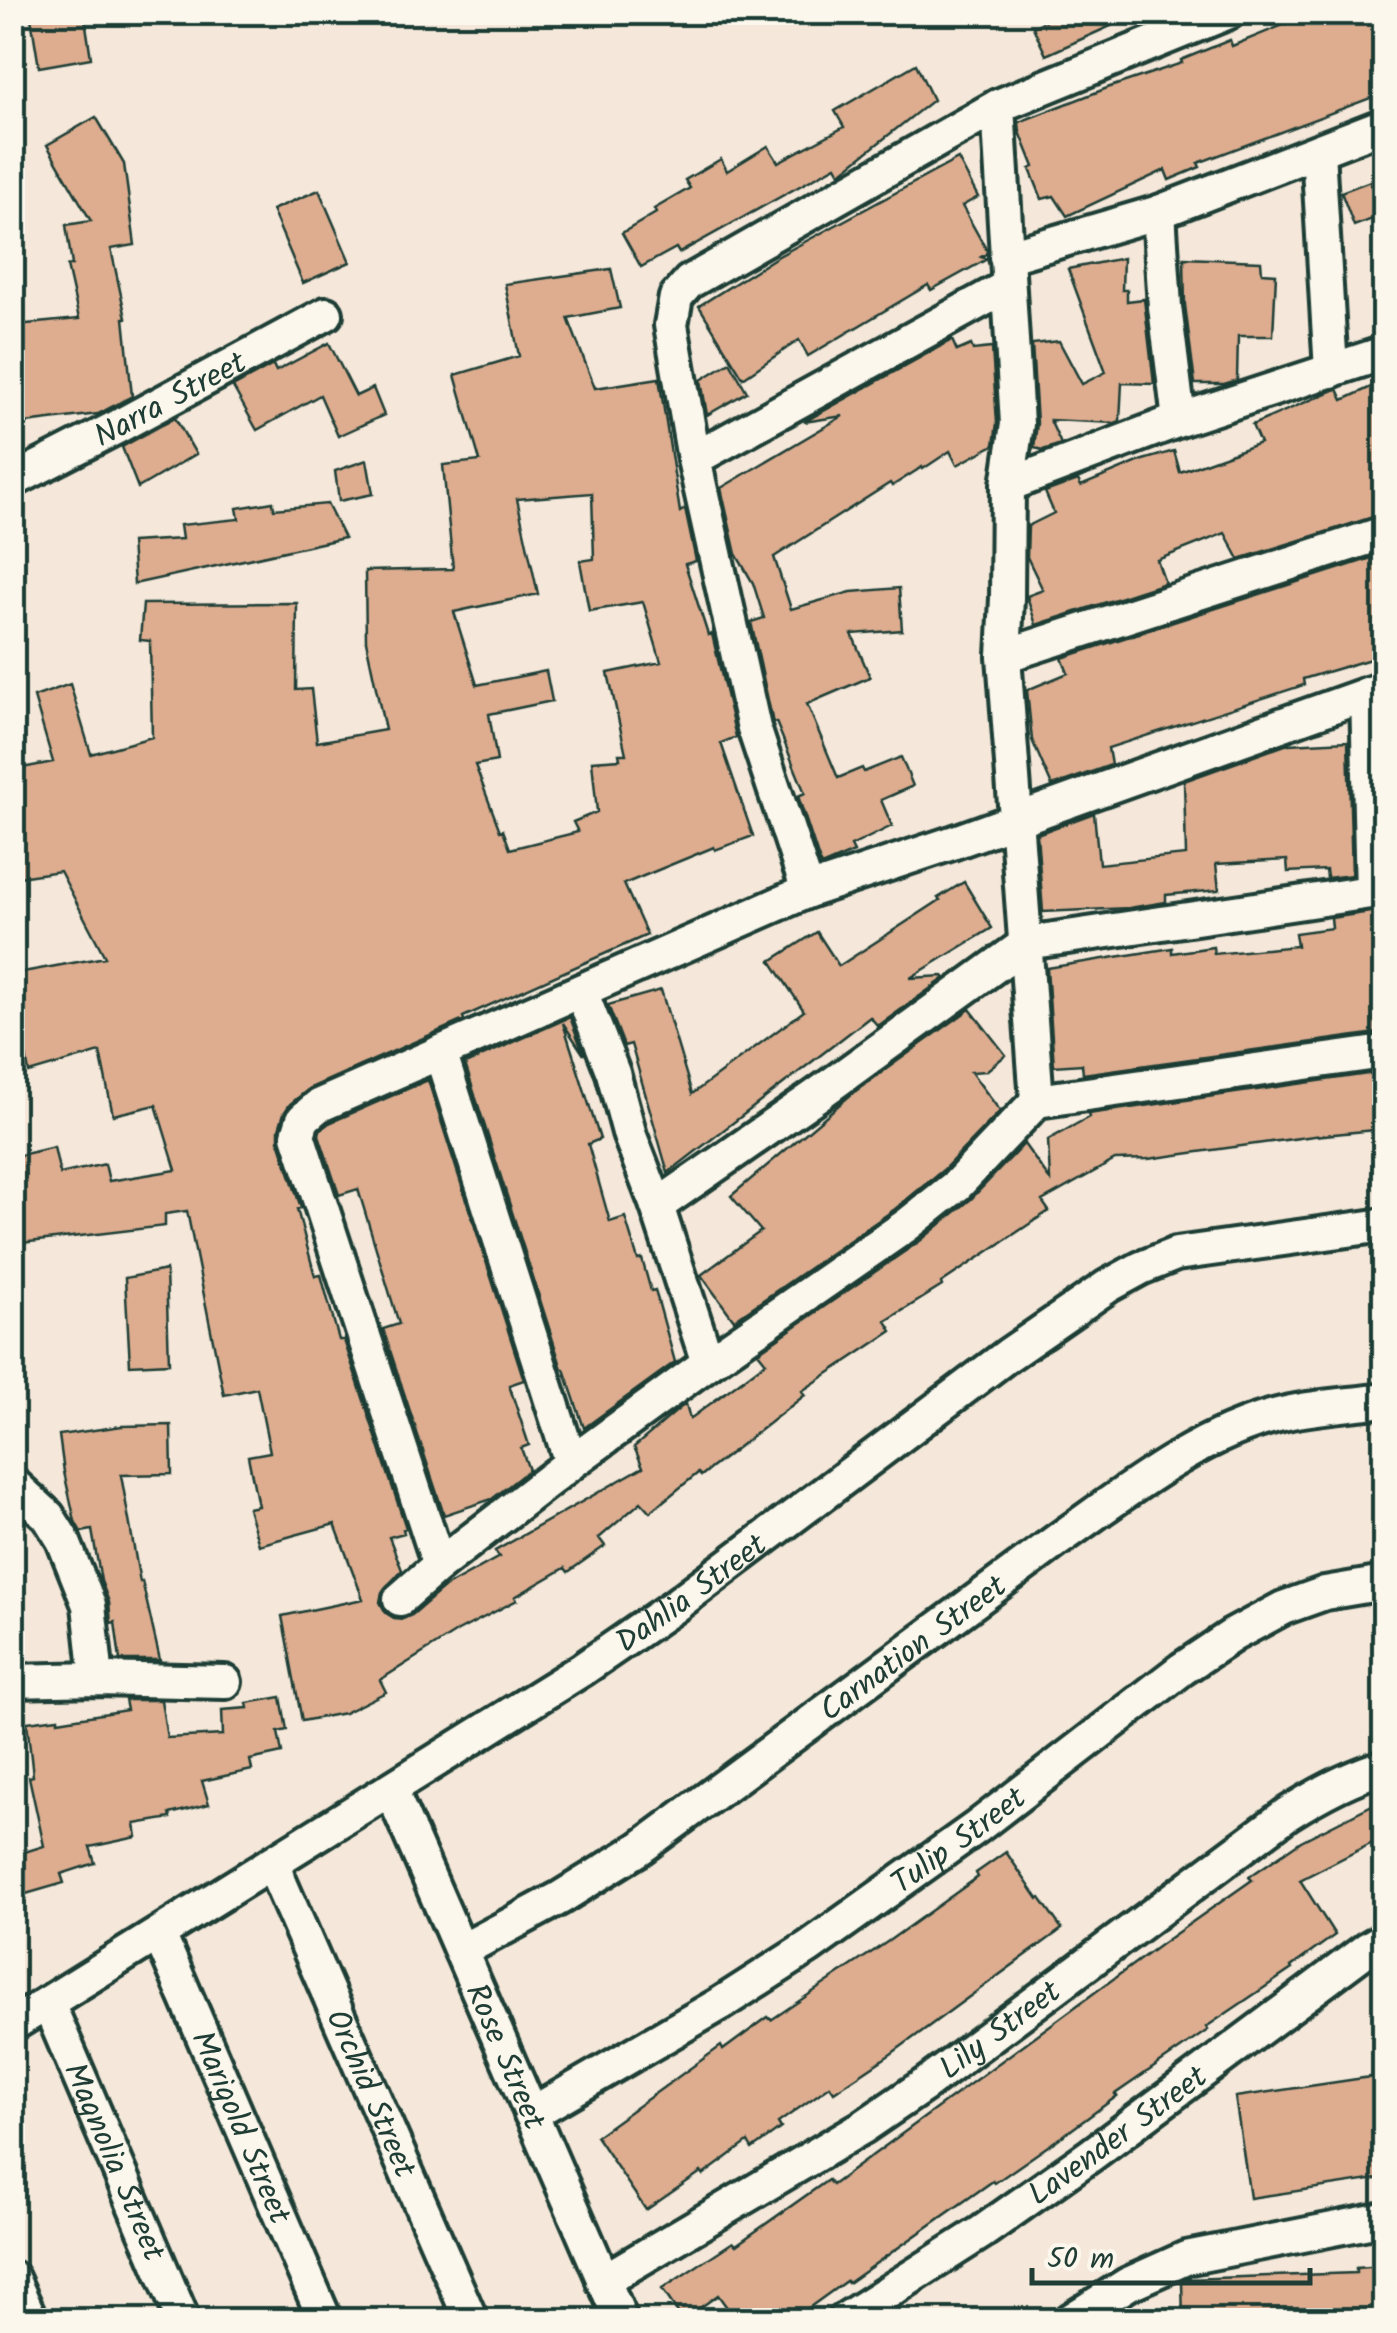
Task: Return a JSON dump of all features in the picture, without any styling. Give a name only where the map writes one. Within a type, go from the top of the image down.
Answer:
[{"type":"street","points":[[808,892],[754,728],[694,459],[671,325],[676,297],[689,282],[998,106],[1229,12]]},
{"type":"street","points":[[998,106],[1016,424],[1008,486],[1004,656],[1037,1101]]},
{"type":"street","points":[[694,459],[1007,272],[1384,125]]},
{"type":"street","points":[[1318,151],[1331,371]]},
{"type":"street","points":[[1160,212],[1165,307],[1178,420]]},
{"type":"street","name":"Narra Street","points":[[12,481],[326,314]]},
{"type":"street","points":[[1008,486],[1178,420],[1384,353]]},
{"type":"street","points":[[1004,656],[1384,533]]},
{"type":"street","points":[[439,1564],[298,1135],[303,1120],[318,1106],[808,892],[1376,691],[1378,891],[1027,943],[817,1096],[657,1206]]},
{"type":"street","points":[[581,992],[613,1074],[630,1136],[708,1363]]},
{"type":"street","points":[[440,1052],[571,1463]]},
{"type":"street","points":[[400,1599],[439,1564],[571,1463],[907,1226],[956,1186],[1037,1101],[1384,1052]]},
{"type":"street","name":"Dahlia Street","points":[[12,2025],[583,1669],[673,1607],[1008,1355],[1108,1286],[1176,1254],[1384,1225]]},
{"type":"street","name":"Carnation Street","points":[[460,1950],[560,1898],[639,1850],[1073,1529],[1190,1452],[1240,1427],[1280,1414],[1384,1400]]},
{"type":"street","points":[[12,1483],[48,1516],[63,1540],[89,1605],[96,1679]]},
{"type":"street","name":"Tulip Street","points":[[531,2114],[720,2004],[809,1947],[977,1828],[1233,1635],[1283,1608],[1325,1593],[1384,1583]]},
{"type":"street","points":[[12,1681],[225,1682]]},
{"type":"street","name":"Lily Street","points":[[604,2280],[864,2126],[926,2084],[1287,1814],[1321,1793],[1384,1766]]},
{"type":"street","name":"Rose Street","points":[[391,1790],[621,2320]]},
{"type":"street","name":"Orchid Street","points":[[272,1864],[470,2320]]},
{"type":"street","name":"Marigold Street","points":[[159,1934],[326,2320]]},
{"type":"street","name":"Lavender Street","points":[[844,2320],[982,2232],[1384,1939]]},
{"type":"street","name":"Magnolia Street","points":[[48,2003],[183,2320]]},
{"type":"street","points":[[1070,2320],[1128,2284],[1186,2258],[1384,2219]]},
{"type":"street","points":[[12,2278],[31,2320]]},
{"type":"building","points":[[30,12],[84,12],[91,58],[39,67]]},
{"type":"building","points":[[1062,12],[1142,12],[1046,55],[1033,27]]},
{"type":"building","points":[[1325,12],[1384,12],[1384,93],[1198,163],[1200,167],[1169,180],[1165,170],[1067,216],[1054,196],[1042,199],[1019,122],[1182,63],[1181,60],[1230,40],[1232,46]]},
{"type":"building","points":[[916,64],[933,100],[843,171],[840,173],[836,166],[679,253],[676,248],[641,267],[622,233],[690,188],[685,180],[721,159],[727,171],[768,146],[778,162],[844,127],[835,111]]},
{"type":"building","points":[[96,117],[124,164],[135,245],[111,249],[126,318],[132,396],[98,414],[25,423],[17,325],[79,319],[67,266],[72,265],[66,225],[91,221],[47,145]]},
{"type":"building","points":[[958,159],[978,197],[962,206],[987,251],[981,257],[987,259],[931,290],[928,285],[808,356],[799,340],[743,378],[699,306],[775,258]]},
{"type":"building","points":[[1370,181],[1383,215],[1354,226],[1341,192]]},
{"type":"building","points":[[319,190],[350,262],[303,283],[272,210]]},
{"type":"building","points":[[1123,258],[1122,290],[1127,290],[1127,301],[1144,299],[1154,384],[1122,383],[1120,421],[1115,423],[1050,420],[1061,444],[1043,450],[1034,448],[1037,423],[1032,344],[1059,341],[1082,384],[1106,372],[1068,269]]},
{"type":"building","points":[[1184,258],[1261,261],[1262,273],[1276,274],[1273,336],[1238,336],[1237,380],[1195,384],[1185,305]]},
{"type":"building","points":[[611,269],[620,308],[568,318],[595,388],[659,378],[680,512],[685,509],[696,561],[685,564],[708,635],[712,634],[736,737],[721,743],[753,836],[715,850],[714,847],[624,884],[647,935],[310,1088],[284,1113],[279,1141],[301,1208],[297,1209],[315,1276],[321,1275],[339,1340],[344,1340],[406,1528],[404,1533],[389,1537],[402,1570],[382,1592],[380,1602],[386,1613],[403,1619],[412,1615],[445,1587],[499,1557],[495,1551],[643,1467],[634,1447],[680,1408],[686,1404],[690,1419],[766,1362],[758,1352],[920,1241],[971,1199],[1024,1144],[1050,1180],[1048,1140],[1089,1117],[1088,1114],[1382,1072],[1384,1129],[1115,1160],[1042,1201],[1049,1211],[886,1321],[892,1331],[802,1391],[805,1395],[701,1476],[698,1473],[650,1512],[641,1502],[599,1538],[605,1546],[568,1572],[565,1568],[380,1680],[386,1692],[344,1713],[302,1721],[282,1616],[363,1599],[335,1524],[259,1545],[248,1508],[258,1506],[248,1456],[270,1452],[257,1388],[224,1395],[187,1211],[165,1214],[165,1226],[12,1244],[12,1157],[54,1147],[60,1174],[105,1164],[109,1181],[176,1170],[156,1105],[113,1115],[100,1052],[29,1073],[12,974],[105,957],[60,871],[12,878],[12,770],[53,762],[34,697],[70,684],[91,754],[152,737],[150,641],[140,640],[143,604],[297,603],[296,690],[311,689],[317,742],[385,730],[366,641],[365,571],[453,569],[443,465],[480,461],[455,375],[519,356],[505,284]],"holes":[[[592,493],[594,559],[580,561],[589,611],[643,602],[661,662],[608,673],[626,754],[619,754],[620,759],[592,761],[597,812],[573,822],[578,832],[510,849],[475,765],[497,761],[489,714],[552,701],[546,671],[477,685],[454,612],[538,594],[517,499]]]},
{"type":"building","points":[[952,340],[957,351],[971,345],[973,350],[992,348],[997,423],[994,445],[957,465],[950,451],[892,486],[890,483],[774,557],[791,609],[851,592],[899,588],[902,630],[852,634],[870,677],[807,704],[838,778],[901,757],[913,786],[881,800],[892,826],[851,846],[854,852],[821,866],[798,796],[805,793],[776,722],[773,723],[751,622],[764,618],[753,583],[736,554],[721,488],[843,416],[804,422]]},
{"type":"building","points":[[329,343],[356,396],[373,388],[384,415],[338,436],[320,395],[257,430],[233,387],[273,365],[276,371]]},
{"type":"building","points":[[730,362],[747,392],[707,415],[701,380]]},
{"type":"building","points":[[1384,381],[1384,514],[1239,559],[1225,533],[1157,560],[1165,583],[1036,625],[1027,596],[1043,590],[1027,557],[1028,526],[1054,513],[1045,492],[1078,480],[1081,486],[1174,451],[1180,472],[1260,443],[1252,425],[1334,390],[1338,389],[1343,400]]},
{"type":"building","points":[[175,418],[196,454],[138,488],[122,447]]},
{"type":"building","points":[[367,460],[373,494],[339,501],[335,471]]},
{"type":"building","points":[[273,502],[274,509],[327,504],[344,538],[134,584],[131,542],[182,539],[180,525],[239,519],[237,508]]},
{"type":"building","points":[[1384,554],[1384,655],[1303,679],[1304,685],[1108,748],[1111,765],[1052,786],[1032,740],[1027,690],[1068,673],[1062,658]]},
{"type":"building","points":[[1348,741],[1352,875],[1327,878],[1326,870],[1288,872],[1287,860],[1216,864],[1219,890],[1166,895],[1166,902],[1129,908],[1043,912],[1037,834],[1094,813],[1099,864],[1186,855],[1184,781],[1288,744]]},
{"type":"building","points":[[964,882],[992,928],[910,978],[945,978],[878,1026],[870,1017],[668,1173],[631,1044],[624,1046],[608,1005],[661,990],[692,1094],[804,1011],[771,961],[817,932],[839,966]]},
{"type":"building","points":[[1384,910],[1384,1017],[1375,1018],[1377,1033],[1083,1074],[1082,1064],[1054,1066],[1047,968],[1172,948],[1172,953],[1213,947],[1214,954],[1297,946],[1295,933],[1332,928],[1331,918]]},
{"type":"building","points":[[970,1009],[1006,1055],[986,1071],[971,1072],[1000,1111],[943,1170],[895,1209],[734,1320],[701,1275],[761,1231],[731,1196],[853,1093]]},
{"type":"building","points":[[570,1017],[584,1055],[563,1023],[600,1139],[588,1144],[610,1222],[625,1217],[638,1260],[642,1259],[651,1291],[655,1290],[675,1362],[584,1428],[465,1064]]},
{"type":"building","points":[[428,1080],[524,1380],[509,1385],[529,1445],[521,1448],[529,1470],[492,1499],[444,1515],[383,1329],[399,1324],[358,1189],[339,1195],[319,1135],[329,1123]]},
{"type":"building","points":[[166,1270],[169,1363],[130,1365],[125,1278]]},
{"type":"building","points":[[171,1425],[172,1474],[121,1475],[140,1582],[160,1660],[120,1660],[115,1622],[111,1623],[92,1530],[81,1532],[75,1521],[59,1435],[122,1426]]},
{"type":"building","points":[[281,1697],[287,1730],[278,1732],[282,1753],[250,1760],[252,1770],[202,1781],[209,1804],[170,1814],[171,1818],[135,1824],[137,1837],[90,1847],[95,1863],[61,1874],[64,1883],[12,1898],[12,1856],[44,1846],[29,1777],[33,1776],[27,1722],[127,1710],[125,1700],[161,1700],[167,1738],[223,1735],[222,1710],[248,1708],[247,1703]]},
{"type":"building","points":[[1384,1799],[1384,1837],[1300,1880],[1335,1935],[1292,1969],[1206,2027],[1208,2030],[1115,2094],[1071,2130],[792,2320],[736,2320],[718,2295],[683,2320],[662,2289],[733,2242],[736,2245],[828,2180],[832,2185],[1301,1841]]},
{"type":"building","points":[[1006,1852],[1062,1929],[891,2054],[834,2092],[830,2086],[778,2123],[781,2128],[752,2149],[748,2142],[646,2210],[596,2136],[721,2046],[723,2050],[768,2017],[771,2020],[890,1940]]},
{"type":"building","points":[[1384,2075],[1384,2178],[1250,2198],[1235,2097]]},
{"type":"building","points":[[1384,2266],[1384,2319],[1183,2320],[1182,2282],[1188,2279],[1356,2273],[1356,2268]]}]
